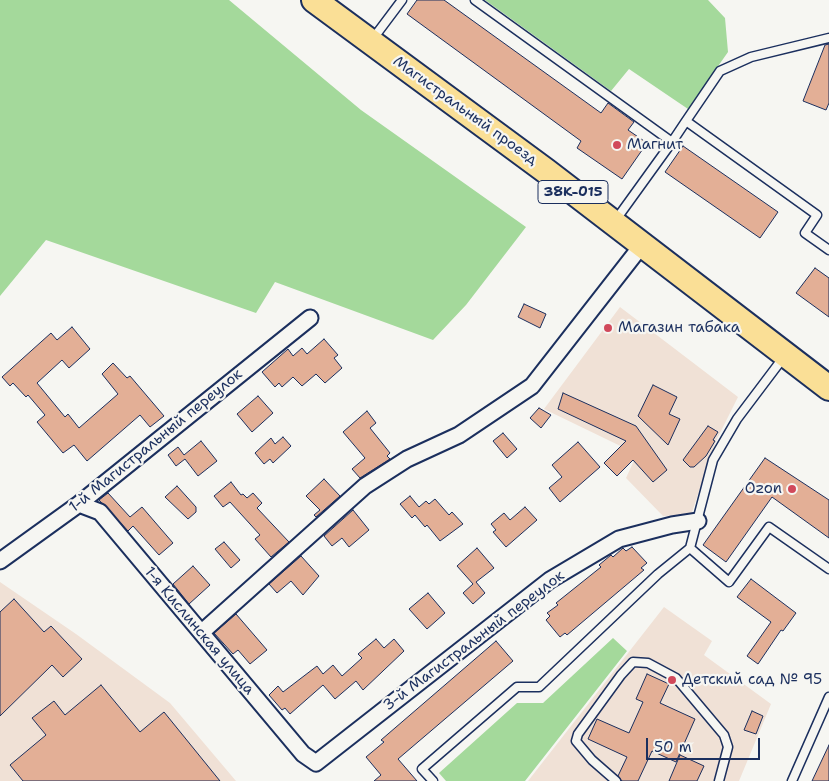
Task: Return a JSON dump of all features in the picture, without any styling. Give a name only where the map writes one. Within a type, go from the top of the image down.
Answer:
[{"type":"main road","name":"Магистральный проезд","points":[[314,0],[546,171],[829,388]]},
{"type":"street","points":[[202,632],[365,486],[407,459],[458,435],[532,386],[642,245]]},
{"type":"street","name":"1-й Магистральный переулок","points":[[0,562],[79,504],[310,318]]},
{"type":"street","name":"1-я Кислинская улица","points":[[79,504],[100,512],[303,754],[316,763]]},
{"type":"street","name":"3-й Магистральный переулок","points":[[316,763],[550,580],[619,539],[672,525],[698,522]]},
{"type":"lane","points":[[371,42],[402,0]]},
{"type":"lane","points":[[475,0],[672,142]]},
{"type":"lane","points":[[613,224],[720,71],[751,57],[829,38]]},
{"type":"lane","points":[[686,121],[817,215],[805,233],[829,250]]},
{"type":"lane","points":[[433,781],[422,769],[517,687],[539,687],[658,574],[690,548],[713,460],[737,419],[786,354]]},
{"type":"lane","points":[[690,548],[729,582],[769,527],[829,569]]},
{"type":"lane","points":[[616,781],[592,760],[576,741],[578,734],[621,675],[633,662],[641,662],[648,663],[676,678],[724,736],[728,747],[719,781]]},
{"type":"lane","points":[[792,781],[829,697]]},
{"type":"shaded area","points":[[620,307],[738,397],[716,441],[691,515],[663,516],[626,478],[637,454],[544,409]]},
{"type":"shaded area","points":[[0,582],[76,634],[170,703],[236,781],[0,781]]},
{"type":"shaded area","name":"Детский сад № 95","points":[[664,607],[712,641],[704,655],[771,704],[739,781],[528,781]]},
{"type":"green space","points":[[0,0],[229,0],[361,110],[526,227],[466,305],[433,340],[275,282],[256,313],[46,240],[0,296]]},
{"type":"green space","points":[[485,0],[708,0],[725,18],[728,52],[688,109],[629,69],[611,91]]},
{"type":"green space","points":[[613,638],[627,651],[525,781],[446,781],[439,773],[517,703],[543,703]]},
{"type":"building","points":[[417,0],[444,0],[601,113],[608,103],[634,122],[628,130],[647,143],[622,179],[577,148],[581,141],[407,14]]},
{"type":"building","points":[[829,44],[829,103],[826,110],[803,101],[825,45]]},
{"type":"building","points":[[683,146],[778,212],[760,238],[665,172]]},
{"type":"building","points":[[815,268],[829,278],[829,317],[796,293]]},
{"type":"building","points":[[524,304],[546,314],[540,328],[518,317]]},
{"type":"building","points":[[72,327],[90,349],[69,368],[62,360],[37,383],[65,417],[68,414],[79,428],[118,394],[102,374],[113,363],[127,378],[130,376],[164,416],[150,427],[140,415],[87,461],[74,445],[63,453],[37,422],[45,415],[28,395],[26,397],[13,383],[10,386],[2,377],[51,333],[57,340]]},
{"type":"building","points":[[324,339],[338,355],[334,358],[342,368],[325,383],[316,374],[302,386],[293,377],[282,387],[279,383],[275,387],[262,372],[288,349],[293,356],[302,348],[307,354]]},
{"type":"building","points":[[653,385],[677,397],[669,414],[680,419],[668,445],[638,416]]},
{"type":"building","points":[[563,393],[636,426],[667,470],[653,482],[633,460],[617,476],[604,463],[626,441],[558,409]]},
{"type":"building","points":[[258,396],[273,413],[252,432],[237,414]]},
{"type":"building","points":[[539,408],[551,415],[541,428],[530,418]]},
{"type":"building","points":[[367,411],[376,423],[370,428],[390,453],[387,456],[390,459],[360,478],[352,469],[365,458],[343,432]]},
{"type":"building","points":[[708,426],[718,432],[713,440],[715,441],[706,456],[694,467],[690,467],[683,460]]},
{"type":"building","points":[[503,433],[517,449],[507,458],[493,441]]},
{"type":"building","points":[[283,437],[291,446],[273,463],[270,459],[264,464],[255,453],[271,438],[275,444]]},
{"type":"building","points":[[201,441],[217,461],[198,476],[185,459],[176,466],[168,455],[178,447],[184,455]]},
{"type":"building","points":[[578,442],[600,467],[560,502],[549,488],[562,477],[552,465]]},
{"type":"building","points":[[765,458],[829,500],[829,538],[772,497],[726,562],[703,545]]},
{"type":"building","points":[[324,479],[340,496],[316,517],[314,515],[320,510],[306,496]]},
{"type":"building","points":[[231,482],[241,495],[243,494],[247,498],[253,493],[262,503],[257,508],[289,542],[271,557],[255,539],[260,535],[230,502],[223,507],[214,496]]},
{"type":"building","points":[[177,486],[196,507],[196,512],[188,519],[165,497]]},
{"type":"building","points":[[108,493],[130,517],[142,507],[173,543],[159,555],[133,526],[128,531],[99,500]]},
{"type":"building","points":[[410,496],[419,507],[426,501],[429,504],[435,499],[449,515],[452,512],[463,524],[440,541],[427,525],[425,527],[415,515],[412,518],[400,504]]},
{"type":"building","points":[[525,507],[537,520],[506,547],[493,532],[496,530],[491,524],[504,513],[510,520]]},
{"type":"building","points":[[353,510],[369,530],[349,547],[342,538],[332,546],[324,536]]},
{"type":"building","points":[[224,542],[240,560],[231,568],[215,549]]},
{"type":"building","points":[[632,547],[647,563],[641,568],[644,570],[567,635],[565,633],[560,637],[546,620],[550,616],[547,613],[558,605],[556,603],[601,567],[599,565],[611,555],[613,557],[623,548],[626,551]]},
{"type":"building","points":[[477,548],[494,568],[476,582],[485,593],[473,604],[463,593],[473,584],[457,566]]},
{"type":"building","points":[[301,556],[319,576],[303,595],[291,581],[277,593],[269,584]]},
{"type":"building","points":[[193,566],[210,585],[189,604],[173,584]]},
{"type":"building","points":[[751,579],[796,613],[783,631],[781,630],[758,664],[747,656],[771,622],[737,597]]},
{"type":"building","points":[[428,593],[445,613],[427,629],[409,609]]},
{"type":"building","points":[[14,599],[44,632],[51,626],[82,659],[63,677],[52,665],[0,716],[0,612]]},
{"type":"building","points":[[236,614],[267,650],[250,664],[238,650],[233,654],[214,633]]},
{"type":"building","points":[[376,639],[384,648],[394,639],[404,651],[363,690],[356,681],[335,699],[323,685],[290,714],[285,708],[282,710],[269,695],[278,686],[283,692],[317,666],[323,674],[333,665],[342,676],[362,658],[358,654]]},
{"type":"building","points":[[496,641],[513,661],[398,759],[417,781],[374,781],[381,775],[366,757],[384,742],[381,740]]},
{"type":"building","points":[[647,674],[669,684],[660,703],[695,719],[676,762],[652,751],[638,781],[622,781],[618,776],[627,757],[588,739],[597,719],[629,733],[643,702],[636,699]]},
{"type":"building","points":[[101,685],[140,732],[164,712],[220,781],[23,781],[10,765],[46,735],[32,718],[54,701],[65,715]]},
{"type":"building","points":[[752,711],[763,716],[756,734],[744,730]]},
{"type":"building","points":[[829,745],[829,781],[812,781]]},
{"type":"building","points":[[680,755],[704,766],[697,781],[669,781]]},
{"type":"place","name":"Магнит","points":[[617,145]]},
{"type":"place","name":"Магазин табака","points":[[608,328]]},
{"type":"place","name":"Ozon","points":[[792,489]]},
{"type":"place","name":"Детский сад № 95","points":[[672,680]]}]
